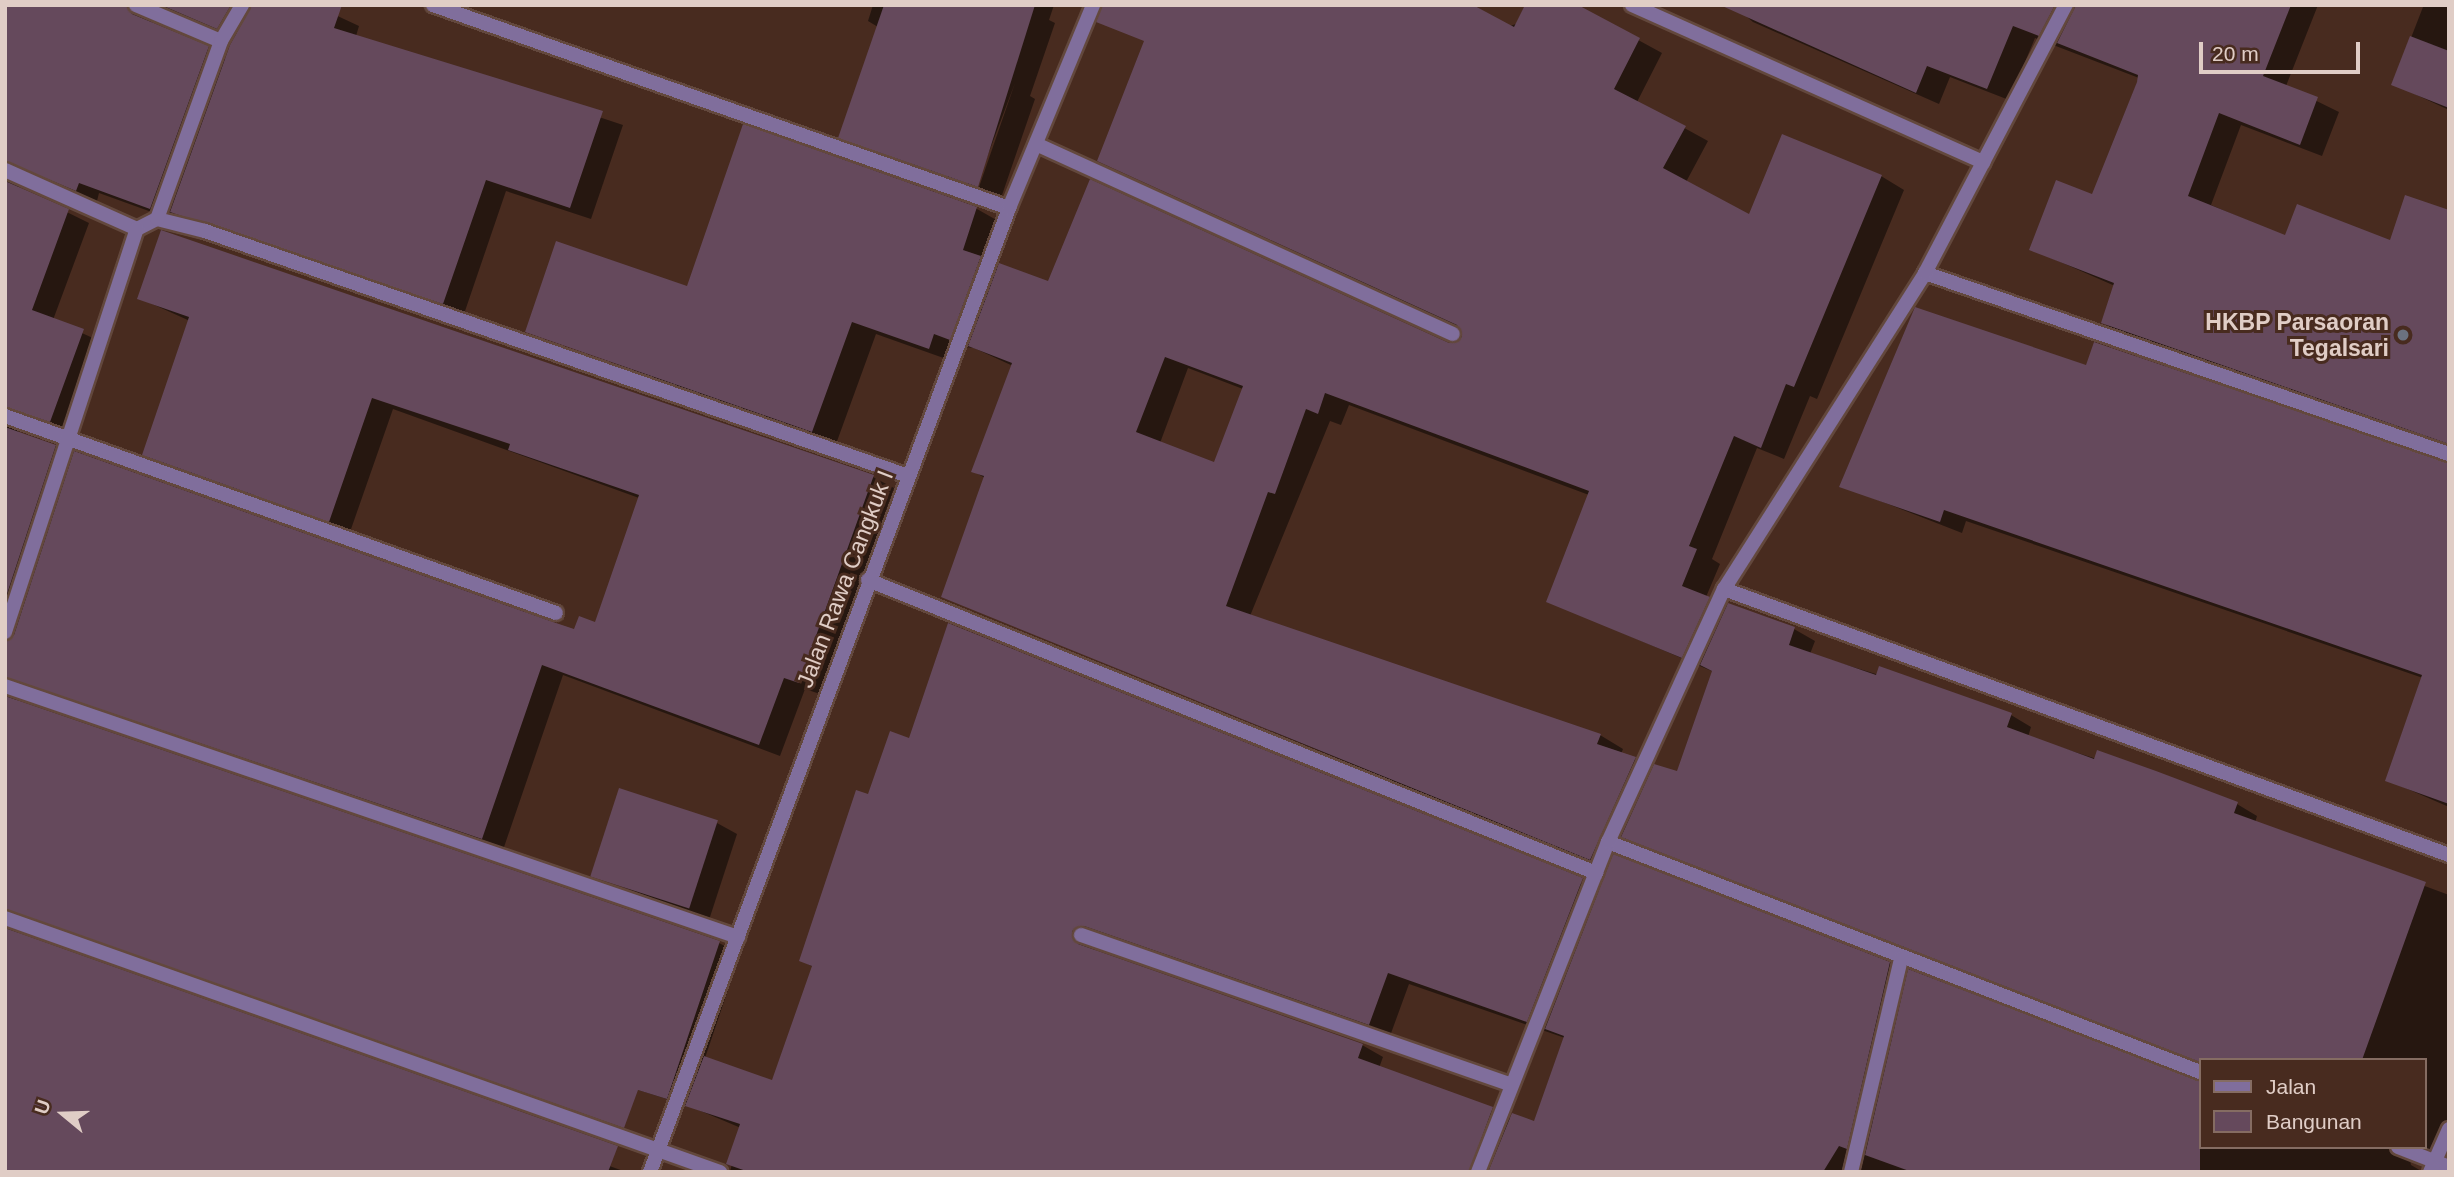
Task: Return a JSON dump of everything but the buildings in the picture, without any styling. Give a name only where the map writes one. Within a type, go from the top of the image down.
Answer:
[{"type":"street","points":[[136,5],[221,41]]},
{"type":"street","points":[[5,632],[66,439],[137,229],[157,219],[221,41],[242,5]]},
{"type":"street","points":[[433,5],[1009,208]]},
{"type":"street","name":"Jalan Rawa Cangkuk I","points":[[650,1172],[868,580],[1009,208],[1093,5]]},
{"type":"street","points":[[1632,5],[1983,162]]},
{"type":"street","points":[[1478,1172],[1508,1084],[1608,842],[1724,589],[1925,273],[2066,5]]},
{"type":"street","points":[[1036,144],[1453,334]]},
{"type":"street","points":[[5,170],[137,229]]},
{"type":"street","points":[[157,219],[908,475]]},
{"type":"street","points":[[1925,273],[2449,454]]},
{"type":"street","points":[[5,416],[556,613]]},
{"type":"street","points":[[868,580],[1596,873]]},
{"type":"street","points":[[1724,589],[2449,855]]},
{"type":"street","points":[[5,687],[738,937]]},
{"type":"street","points":[[1608,842],[2198,1071]]},
{"type":"street","points":[[5,918],[720,1172]]},
{"type":"street","points":[[1081,935],[1508,1084]]},
{"type":"street","points":[[1851,1172],[1901,958]]},
{"type":"street","points":[[2402,1149],[2438,1167],[2449,1129]]},
{"type":"place","name":"HKBP Parsaoran Tegalsari","points":[[2403,335]]}]
